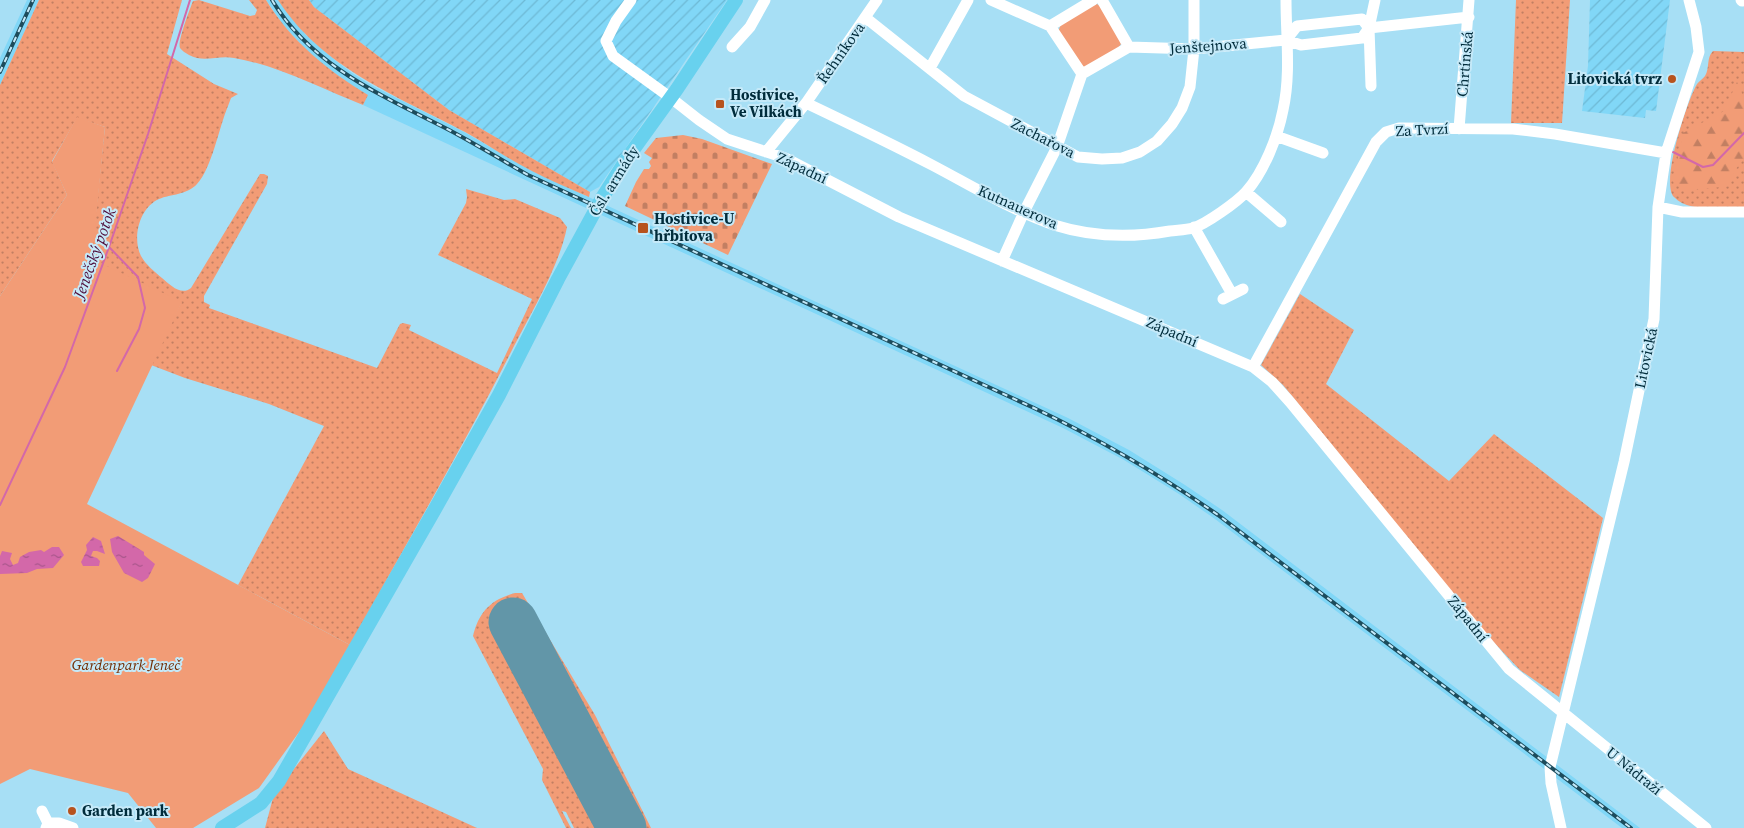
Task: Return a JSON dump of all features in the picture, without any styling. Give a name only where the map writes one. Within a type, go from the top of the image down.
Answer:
[{"type":"main road","name":"Čsl. armády","points":[[222,828],[261,803],[278,781],[435,509],[510,373],[602,198],[736,0]]},
{"type":"street","name":"Západní","points":[[630,0],[606,41],[612,56],[727,139],[785,158],[899,217],[1253,367],[1272,382],[1290,402],[1509,669],[1564,714]]},
{"type":"street","points":[[732,47],[750,27],[765,0]]},
{"type":"street","name":"Řehníkova","points":[[766,152],[806,103],[877,0]]},
{"type":"street","points":[[930,68],[968,0]]},
{"type":"street","points":[[991,0],[1050,26],[1082,74]]},
{"type":"street","points":[[1050,26],[1093,0]]},
{"type":"street","points":[[1002,261],[1057,147],[1082,74],[1129,47],[1102,0]]},
{"type":"street","name":"Zachařova","points":[[866,18],[964,96],[1057,147],[1078,157],[1122,158],[1140,152],[1157,141],[1172,124],[1182,108],[1190,87],[1194,49],[1194,0]]},
{"type":"street","name":"Kutnauerova","points":[[806,103],[881,138],[998,200],[1055,225],[1099,235],[1143,236],[1194,227],[1218,214],[1246,192],[1261,169],[1276,136],[1284,109],[1286,0]]},
{"type":"street","points":[[1371,86],[1369,28],[1375,0]]},
{"type":"street","name":"Chrtínská","points":[[1459,129],[1470,0]]},
{"type":"street","name":"Litovická","points":[[1562,828],[1551,783],[1550,767],[1624,462],[1654,319],[1658,207],[1666,153],[1699,52],[1696,27],[1689,0]]},
{"type":"street","name":"Jenštejnova","points":[[1129,47],[1194,49],[1286,40],[1301,45],[1362,38],[1369,28],[1469,17]]},
{"type":"street","name":"Jenštejnova","points":[[1286,40],[1297,26],[1362,19],[1369,28]]},
{"type":"street","name":"Za Tvrzí","points":[[1253,367],[1376,142],[1386,132],[1399,128],[1513,129],[1555,134],[1666,153]]},
{"type":"street","points":[[1276,136],[1323,153]]},
{"type":"street","points":[[1246,192],[1281,222]]},
{"type":"street","points":[[1658,207],[1682,212],[1744,212]]},
{"type":"street","points":[[1194,227],[1227,297],[1243,289]]},
{"type":"street","name":"U Nádraží","points":[[1564,714],[1706,828]]},
{"type":"street","points":[[42,811],[47,826],[59,823],[73,828]]},
{"type":"shaded area","points":[[27,0],[39,0],[0,85],[0,58]]},
{"type":"shaded area","points":[[266,0],[278,0],[306,35],[352,73],[373,86],[466,133],[530,170],[1068,418],[1129,450],[1222,510],[1640,828],[1622,828],[1215,519],[1124,460],[1063,428],[363,105],[367,95],[346,82],[311,55],[284,26]]},
{"type":"shaded area","points":[[309,0],[727,0],[599,187],[590,192],[449,110],[314,7]]},
{"type":"shaded area","points":[[1590,0],[1670,0],[1656,111],[1646,110],[1645,118],[1582,111],[1588,66]]},
{"type":"green space","points":[[39,0],[182,0],[167,54],[214,84],[238,94],[231,98],[211,158],[197,184],[189,190],[164,197],[152,203],[142,216],[137,232],[138,249],[145,262],[172,286],[183,291],[187,290],[191,288],[260,174],[268,176],[267,184],[204,296],[204,302],[210,305],[209,308],[377,368],[400,324],[403,323],[411,325],[409,330],[497,373],[532,299],[438,255],[466,203],[466,189],[504,200],[515,199],[560,218],[567,227],[558,258],[494,386],[350,645],[238,585],[324,426],[269,404],[185,378],[151,365],[181,303],[91,260],[105,127],[77,118],[52,161],[67,195],[0,296],[0,85]]},
{"type":"green space","points":[[199,0],[250,16],[255,15],[257,10],[249,0],[266,0],[287,29],[311,54],[368,95],[363,105],[299,78],[250,61],[222,57],[206,59],[185,53],[180,48],[182,33],[193,1]]},
{"type":"green space","points":[[278,0],[309,0],[314,7],[449,110],[590,192],[589,197],[522,166],[465,132],[363,78],[316,44],[296,24]]},
{"type":"green space","points":[[1516,0],[1570,0],[1562,123],[1511,123]]},
{"type":"green space","points":[[1097,4],[1101,7],[1121,44],[1118,48],[1085,69],[1058,32],[1061,24],[1090,6]]},
{"type":"green space","points":[[1713,51],[1744,52],[1744,208],[1697,208],[1680,202],[1674,197],[1671,189],[1670,176],[1676,142],[1687,107],[1697,84],[1706,73]]},
{"type":"green space","points":[[1737,82],[1744,98],[1744,159],[1735,170],[1730,186],[1685,191],[1673,182],[1683,133],[1724,111]]},
{"type":"green space","name":"Gardenpark Jeneč","points":[[77,117],[105,127],[92,259],[182,302],[87,504],[350,645],[302,728],[259,788],[193,828],[156,828],[128,793],[30,769],[0,784],[0,296],[67,195],[52,162]]},
{"type":"green space","points":[[683,135],[702,139],[772,164],[728,255],[625,206],[644,169],[649,169],[651,166],[649,162],[652,158],[644,153],[656,138]]},
{"type":"green space","points":[[1300,294],[1354,330],[1326,384],[1449,481],[1494,434],[1603,518],[1559,697],[1520,670],[1484,632],[1283,385],[1261,365]]},
{"type":"green space","points":[[515,593],[522,593],[595,715],[651,828],[574,828],[566,812],[562,811],[571,828],[566,828],[542,780],[543,769],[473,636],[482,614],[487,608],[499,599]]},
{"type":"green space","points":[[324,731],[348,769],[477,828],[265,828],[274,794]]},
{"type":"water","points":[[118,536],[144,552],[144,555],[155,564],[148,578],[142,582],[124,573],[112,552],[110,539]]},
{"type":"water","points":[[93,537],[101,541],[105,554],[93,551],[91,556],[100,561],[99,566],[83,566],[81,562],[87,550],[86,545]]},
{"type":"water","points":[[52,547],[59,547],[64,555],[53,568],[37,569],[27,573],[0,574],[0,556],[2,551],[12,553],[10,559],[13,565],[18,563],[20,557],[29,552],[41,550],[44,552]]},
{"type":"waterway","name":"Jenečský potok","points":[[0,505],[65,367],[148,134],[190,0]]},
{"type":"waterway","points":[[1673,152],[1703,167],[1713,165],[1744,133]]},
{"type":"waterway","points":[[109,247],[138,277],[145,308],[139,329],[117,371]]},
{"type":"runway","points":[[513,622],[622,828]]},
{"type":"railway","points":[[0,72],[33,0]]},
{"type":"railway","points":[[272,0],[288,23],[308,44],[352,78],[461,136],[528,175],[1034,408],[1082,432],[1174,485],[1218,515],[1631,828]]},
{"type":"place","name":"Litovická tvrz","points":[[1672,79]]},
{"type":"place","name":"Hostivice, Ve Vilkách","points":[[720,104]]},
{"type":"place","name":"Hostivice-U hřbitova","points":[[643,228]]},
{"type":"place","name":"Garden park","points":[[72,811]]}]
